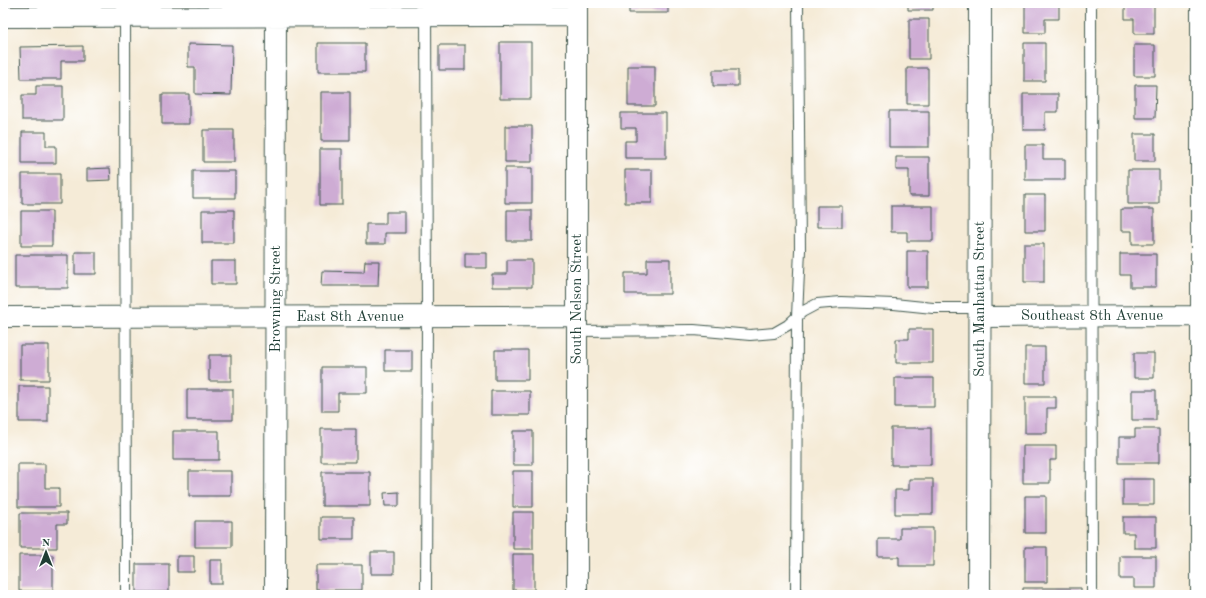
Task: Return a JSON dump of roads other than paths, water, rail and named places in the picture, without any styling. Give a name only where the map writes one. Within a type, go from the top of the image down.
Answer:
[{"type":"street","name":"South Manhattan Street","points":[[979,595],[980,3]]},
{"type":"street","points":[[1201,3],[1201,595]]},
{"type":"street","points":[[3,17],[125,10],[577,9]]},
{"type":"street","name":"South Nelson Street","points":[[577,9],[577,595]]},
{"type":"street","name":"Browning Street","points":[[276,10],[276,595]]},
{"type":"street","name":"Southeast 8th Avenue","points":[[980,312],[1092,316],[1202,316]]},
{"type":"street","name":"East 8th Avenue","points":[[3,317],[427,316],[577,323]]},
{"type":"lane","points":[[796,595],[797,316],[800,250],[798,3]]},
{"type":"lane","points":[[1091,3],[1092,595]]},
{"type":"lane","points":[[125,10],[126,595]]},
{"type":"lane","points":[[426,10],[426,595]]},
{"type":"lane","points":[[577,323],[750,335],[774,334],[788,325],[802,312],[817,304],[841,302],[894,304],[980,312]]}]
